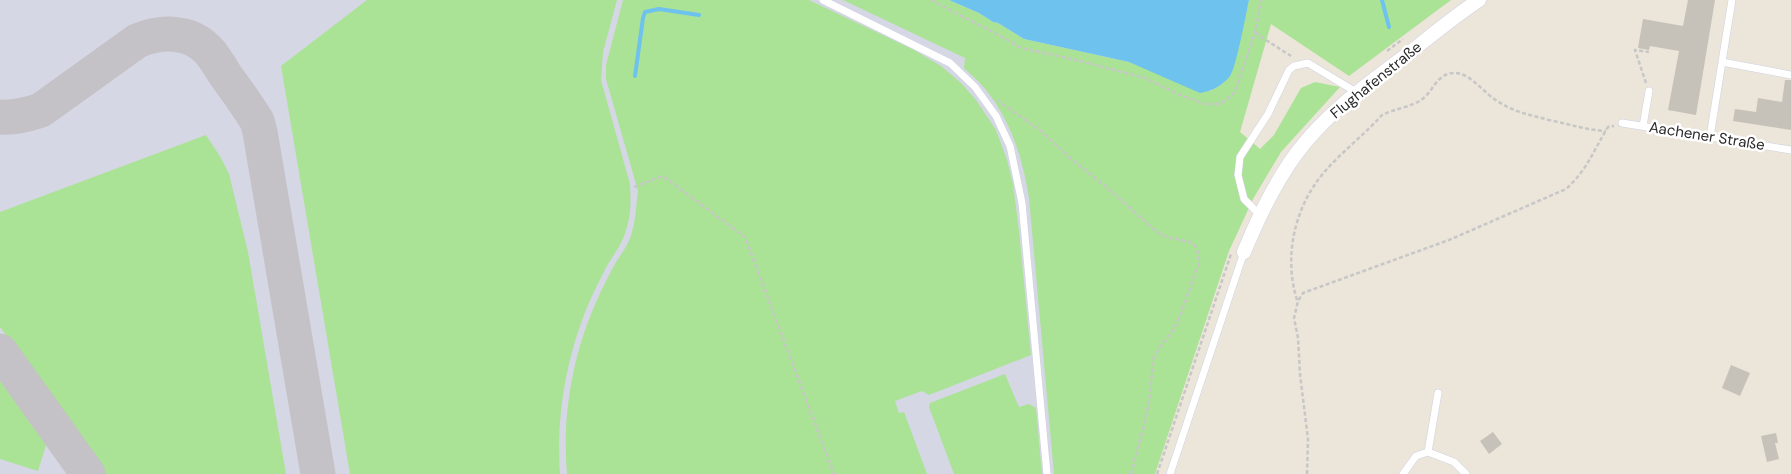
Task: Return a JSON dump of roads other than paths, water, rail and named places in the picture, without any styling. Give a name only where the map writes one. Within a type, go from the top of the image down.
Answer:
[{"type":"street","name":"Flughafenstraße","points":[[1238,250],[1260,215],[1283,172],[1314,132],[1356,92],[1479,0]]},
{"type":"lane","points":[[823,0],[950,63],[975,87],[996,116],[1010,146],[1022,203],[1047,474]]},
{"type":"lane","points":[[1710,137],[1732,0]]},
{"type":"lane","points":[[1722,62],[1791,75]]},
{"type":"lane","points":[[1260,215],[1244,198],[1238,176],[1240,157],[1268,114],[1289,70],[1294,66],[1308,63],[1356,92]]},
{"type":"lane","points":[[1643,126],[1649,91]]},
{"type":"lane","name":"Aachener Straße","points":[[1622,122],[1791,150]]},
{"type":"lane","points":[[1170,474],[1238,250]]},
{"type":"lane","points":[[1428,452],[1438,393]]},
{"type":"lane","points":[[1403,474],[1416,456],[1428,452],[1454,462],[1466,474]]},
{"type":"water","points":[[949,0],[1249,0],[1238,52],[1230,76],[1216,88],[1200,93],[1129,62],[1024,39],[979,13]]},
{"type":"waterway","points":[[1382,0],[1389,27]]},
{"type":"waterway","points":[[635,76],[645,12],[659,9],[699,15]]}]
